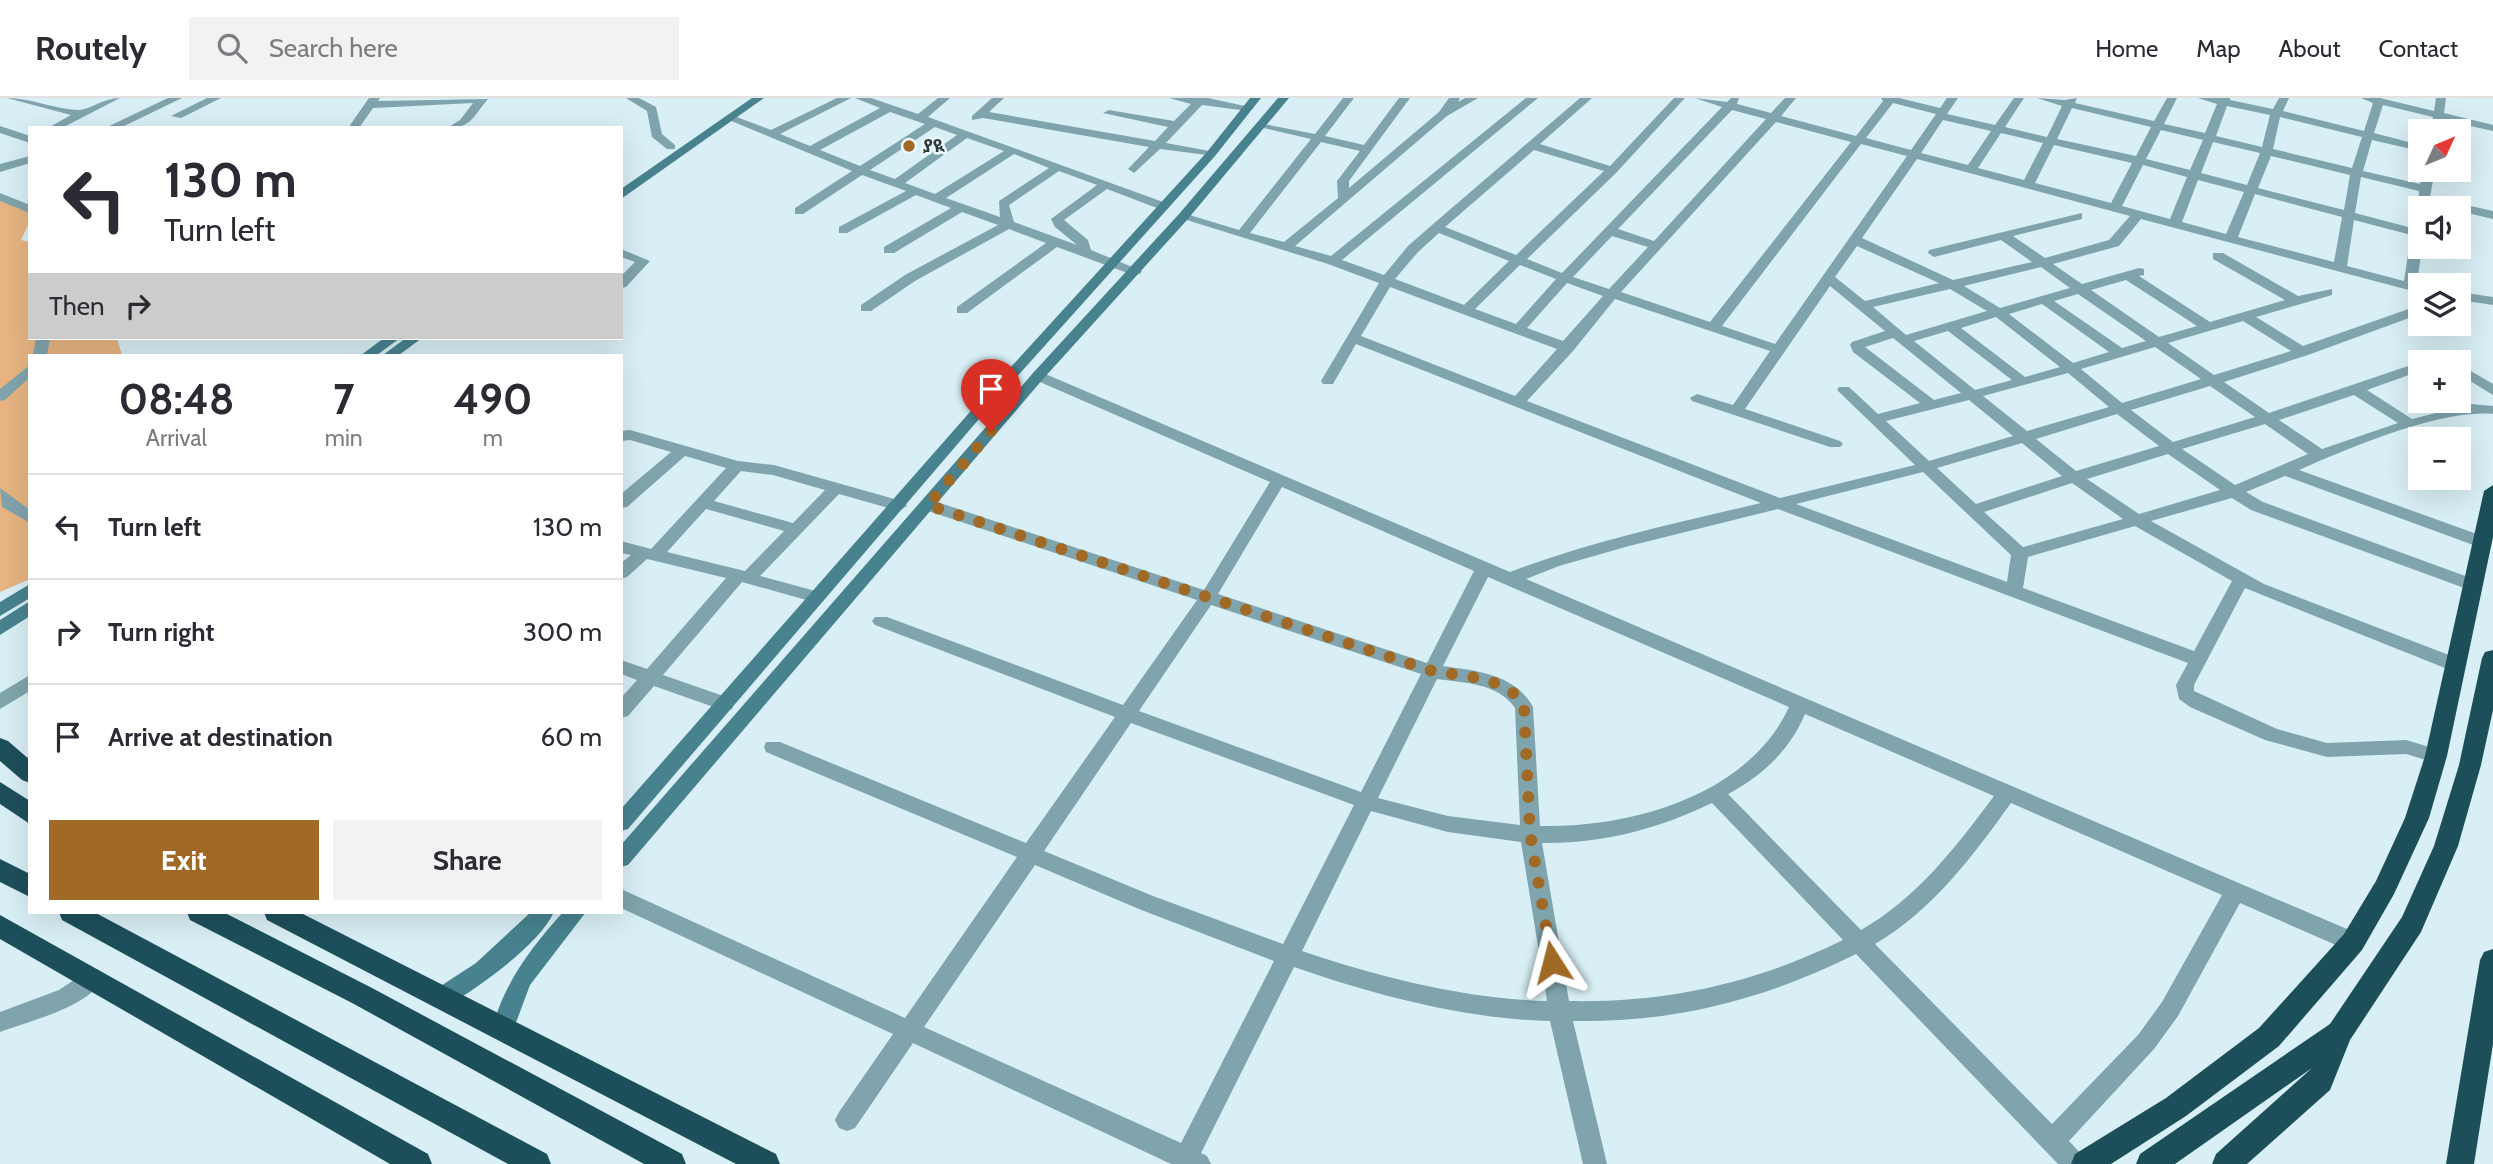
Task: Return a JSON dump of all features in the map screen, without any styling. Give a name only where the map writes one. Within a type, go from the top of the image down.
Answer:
[{"type":"highway","points":[[2085,1164],[2176,1107],[2269,1037],[2353,942],[2385,887],[2417,818],[2436,756],[2493,491]]},
{"type":"highway","points":[[2226,1164],[2320,1081],[2340,1033],[2412,924],[2446,846],[2470,765],[2493,659]]},
{"type":"highway","points":[[0,747],[28,772]]},
{"type":"highway","points":[[0,791],[28,812]]},
{"type":"highway","points":[[0,869],[28,886]]},
{"type":"highway","points":[[75,914],[537,1164]]},
{"type":"highway","points":[[203,914],[375,1003],[672,1164]]},
{"type":"highway","points":[[280,914],[766,1164]]},
{"type":"highway","points":[[0,926],[418,1164]]},
{"type":"highway","points":[[2460,1164],[2493,960]]},
{"type":"highway","points":[[2150,1164],[2340,1033]]},
{"type":"main road","points":[[623,180],[741,98]]},
{"type":"main road","points":[[623,194],[759,98]]},
{"type":"main road","points":[[623,857],[1038,376],[1183,217],[1284,98]]},
{"type":"main road","points":[[624,816],[1110,264],[1211,154],[1252,103]]},
{"type":"main road","points":[[369,354],[390,340]]},
{"type":"main road","points":[[391,354],[412,340]]},
{"type":"main road","points":[[0,610],[28,591]]},
{"type":"main road","points":[[0,629],[28,608]]},
{"type":"main road","points":[[441,998],[475,979],[505,954],[542,914]]},
{"type":"main road","points":[[503,1029],[510,997],[524,972],[574,914]]},
{"type":"street","points":[[12,98],[36,100],[82,114]]},
{"type":"street","points":[[56,126],[116,98]]},
{"type":"street","points":[[114,126],[177,98]]},
{"type":"street","points":[[177,116],[216,98]]},
{"type":"street","points":[[354,126],[372,102],[483,98]]},
{"type":"street","points":[[456,126],[464,122],[483,98]]},
{"type":"street","points":[[631,98],[652,109],[656,135],[671,147]]},
{"type":"street","points":[[770,135],[846,98]]},
{"type":"street","points":[[862,98],[963,132],[1162,206]]},
{"type":"street","points":[[920,118],[945,98]]},
{"type":"street","points":[[897,183],[963,132],[999,98]]},
{"type":"street","points":[[1174,98],[1252,103]]},
{"type":"street","points":[[1244,232],[1321,138],[1349,98]]},
{"type":"street","points":[[1343,198],[1343,181],[1405,98]]},
{"type":"street","points":[[1443,114],[1455,98]]},
{"type":"street","points":[[1287,246],[1443,114],[1473,98]]},
{"type":"street","points":[[1333,261],[1533,98]]},
{"type":"street","points":[[1328,381],[1355,339],[1387,280],[1436,228],[1587,98]]},
{"type":"street","points":[[1468,309],[1612,170],[1680,98]]},
{"type":"street","points":[[1700,98],[1734,102],[1776,118],[1969,171],[2408,286]]},
{"type":"street","points":[[1518,402],[1656,245],[1776,118],[1791,98]]},
{"type":"street","points":[[1713,328],[1889,98],[1941,114],[2140,161],[2408,230]]},
{"type":"street","points":[[1736,411],[1853,239],[1954,98]]},
{"type":"street","points":[[1969,171],[2019,98]]},
{"type":"street","points":[[2042,98],[2071,101],[2356,174],[2415,196]]},
{"type":"street","points":[[2115,209],[2172,98]]},
{"type":"street","points":[[2203,98],[2225,100],[2408,145]]},
{"type":"street","points":[[2231,238],[2266,153],[2276,113],[2284,98]]},
{"type":"street","points":[[2439,119],[2441,98]]},
{"type":"street","points":[[2340,267],[2356,174],[2367,135],[2373,99],[2493,128]]},
{"type":"street","points":[[1134,169],[1201,100]]},
{"type":"street","points":[[2175,223],[2225,100]]},
{"type":"street","points":[[2027,186],[2071,101]]},
{"type":"street","points":[[1519,330],[1563,278],[1734,102]]},
{"type":"street","points":[[810,151],[889,108]]},
{"type":"street","points":[[1109,113],[1176,125]]},
{"type":"street","points":[[981,114],[1211,154]]},
{"type":"street","points":[[730,118],[859,170],[938,197],[1085,255],[1135,271]]},
{"type":"street","points":[[799,211],[934,123]]},
{"type":"street","points":[[1263,125],[1367,149]]},
{"type":"street","points":[[0,130],[28,139]]},
{"type":"street","points":[[1530,145],[1612,170]]},
{"type":"street","points":[[938,197],[1013,150]]},
{"type":"street","points":[[0,168],[28,160]]},
{"type":"street","points":[[1008,225],[1003,204],[1058,167]]},
{"type":"street","points":[[1085,255],[1083,243],[1059,224],[1057,219],[1105,185]]},
{"type":"street","points":[[843,230],[917,190]]},
{"type":"street","points":[[0,197],[28,208]]},
{"type":"street","points":[[889,250],[962,207]]},
{"type":"street","points":[[2471,210],[2493,215]]},
{"type":"street","points":[[1861,306],[1953,286],[2114,243],[2138,215]]},
{"type":"street","points":[[1934,253],[2078,216]]},
{"type":"street","points":[[1183,217],[1244,232],[1333,261],[1568,348]]},
{"type":"street","points":[[866,308],[910,278],[1008,225]]},
{"type":"street","points":[[1436,228],[1563,278],[1777,349]]},
{"type":"street","points":[[1611,231],[1656,245]]},
{"type":"street","points":[[2003,235],[2320,455]]},
{"type":"street","points":[[1853,239],[1953,286],[1997,312],[2120,409],[2233,492],[2257,506],[2473,584]]},
{"type":"street","points":[[962,310],[1054,243]]},
{"type":"street","points":[[623,254],[644,261],[623,282]]},
{"type":"street","points":[[2218,256],[2296,301]]},
{"type":"street","points":[[1930,404],[1858,349],[1857,345],[1950,326],[2134,274],[2209,328]]},
{"type":"street","points":[[1827,277],[2072,476],[2138,521],[2280,598],[2456,665]]},
{"type":"street","points":[[1875,419],[2023,382],[2327,292]]},
{"type":"street","points":[[2471,298],[2493,301]]},
{"type":"street","points":[[2043,299],[2119,353]]},
{"type":"street","points":[[1509,579],[1553,562],[1628,541],[1925,467],[2303,352],[2408,313]]},
{"type":"street","points":[[2246,317],[2303,352]]},
{"type":"street","points":[[1950,326],[2023,382]]},
{"type":"street","points":[[1355,339],[1780,504],[2199,660]]},
{"type":"street","points":[[0,397],[28,371]]},
{"type":"street","points":[[1973,510],[2072,476],[2270,418],[2408,371]]},
{"type":"street","points":[[1038,376],[2353,942]]},
{"type":"street","points":[[2471,376],[2493,391]]},
{"type":"street","points":[[1844,390],[2020,554]]},
{"type":"street","points":[[2357,390],[2410,424]]},
{"type":"street","points":[[1697,398],[1835,444]]},
{"type":"street","points":[[2020,554],[2233,492],[2283,469],[2410,424],[2472,408],[2493,410]]},
{"type":"street","points":[[623,436],[630,435],[737,466],[774,470],[899,506]]},
{"type":"street","points":[[623,501],[681,450]]},
{"type":"street","points":[[623,572],[650,553],[703,503],[737,466]]},
{"type":"street","points":[[2283,469],[2482,542]]},
{"type":"street","points":[[847,1121],[1209,595],[1279,480]]},
{"type":"street","points":[[623,709],[745,576],[836,488]]},
{"type":"street","points":[[0,493],[8,503],[28,517]]},
{"type":"street","points":[[703,503],[796,529]]},
{"type":"street","points":[[928,505],[1209,595],[1432,671],[1494,683],[1518,695],[1524,707],[1530,833],[1560,1014],[1595,1164]]},
{"type":"street","points":[[623,547],[745,576],[817,597]]},
{"type":"street","points":[[2014,590],[2020,554]]},
{"type":"street","points":[[623,899],[1189,1162],[1484,568]]},
{"type":"street","points":[[2242,579],[2185,685],[2185,694],[2196,702],[2272,735],[2327,750],[2406,747],[2436,756]]},
{"type":"street","points":[[881,621],[1125,715],[1367,802],[1475,829],[1530,833],[1596,832],[1632,825],[1714,793],[1770,752],[1786,733],[1800,704]]},
{"type":"street","points":[[623,668],[725,704]]},
{"type":"street","points":[[0,702],[28,683]]},
{"type":"street","points":[[773,747],[1150,904],[1377,986],[1471,1005],[1560,1014],[1656,1009],[1717,1000],[1767,986],[1862,942],[1905,912],[1954,866],[2007,793]]},
{"type":"street","points":[[1714,793],[2054,1139],[2075,1164]]},
{"type":"street","points":[[2054,1139],[2146,1042],[2171,1009],[2235,892]]},
{"type":"street","points":[[0,1022],[67,997],[92,978]]},
{"type":"shaded area","points":[[0,196],[28,208],[28,225],[21,240],[28,242],[28,340],[118,340],[122,354],[28,354],[28,580],[0,592]]},
{"type":"place","name":"ያዪ","points":[[909,146]]},
{"type":"route","points":[[991,431],[928,505],[1209,595],[1432,671],[1494,683],[1518,695],[1524,707],[1530,833],[1552,962]]}]
